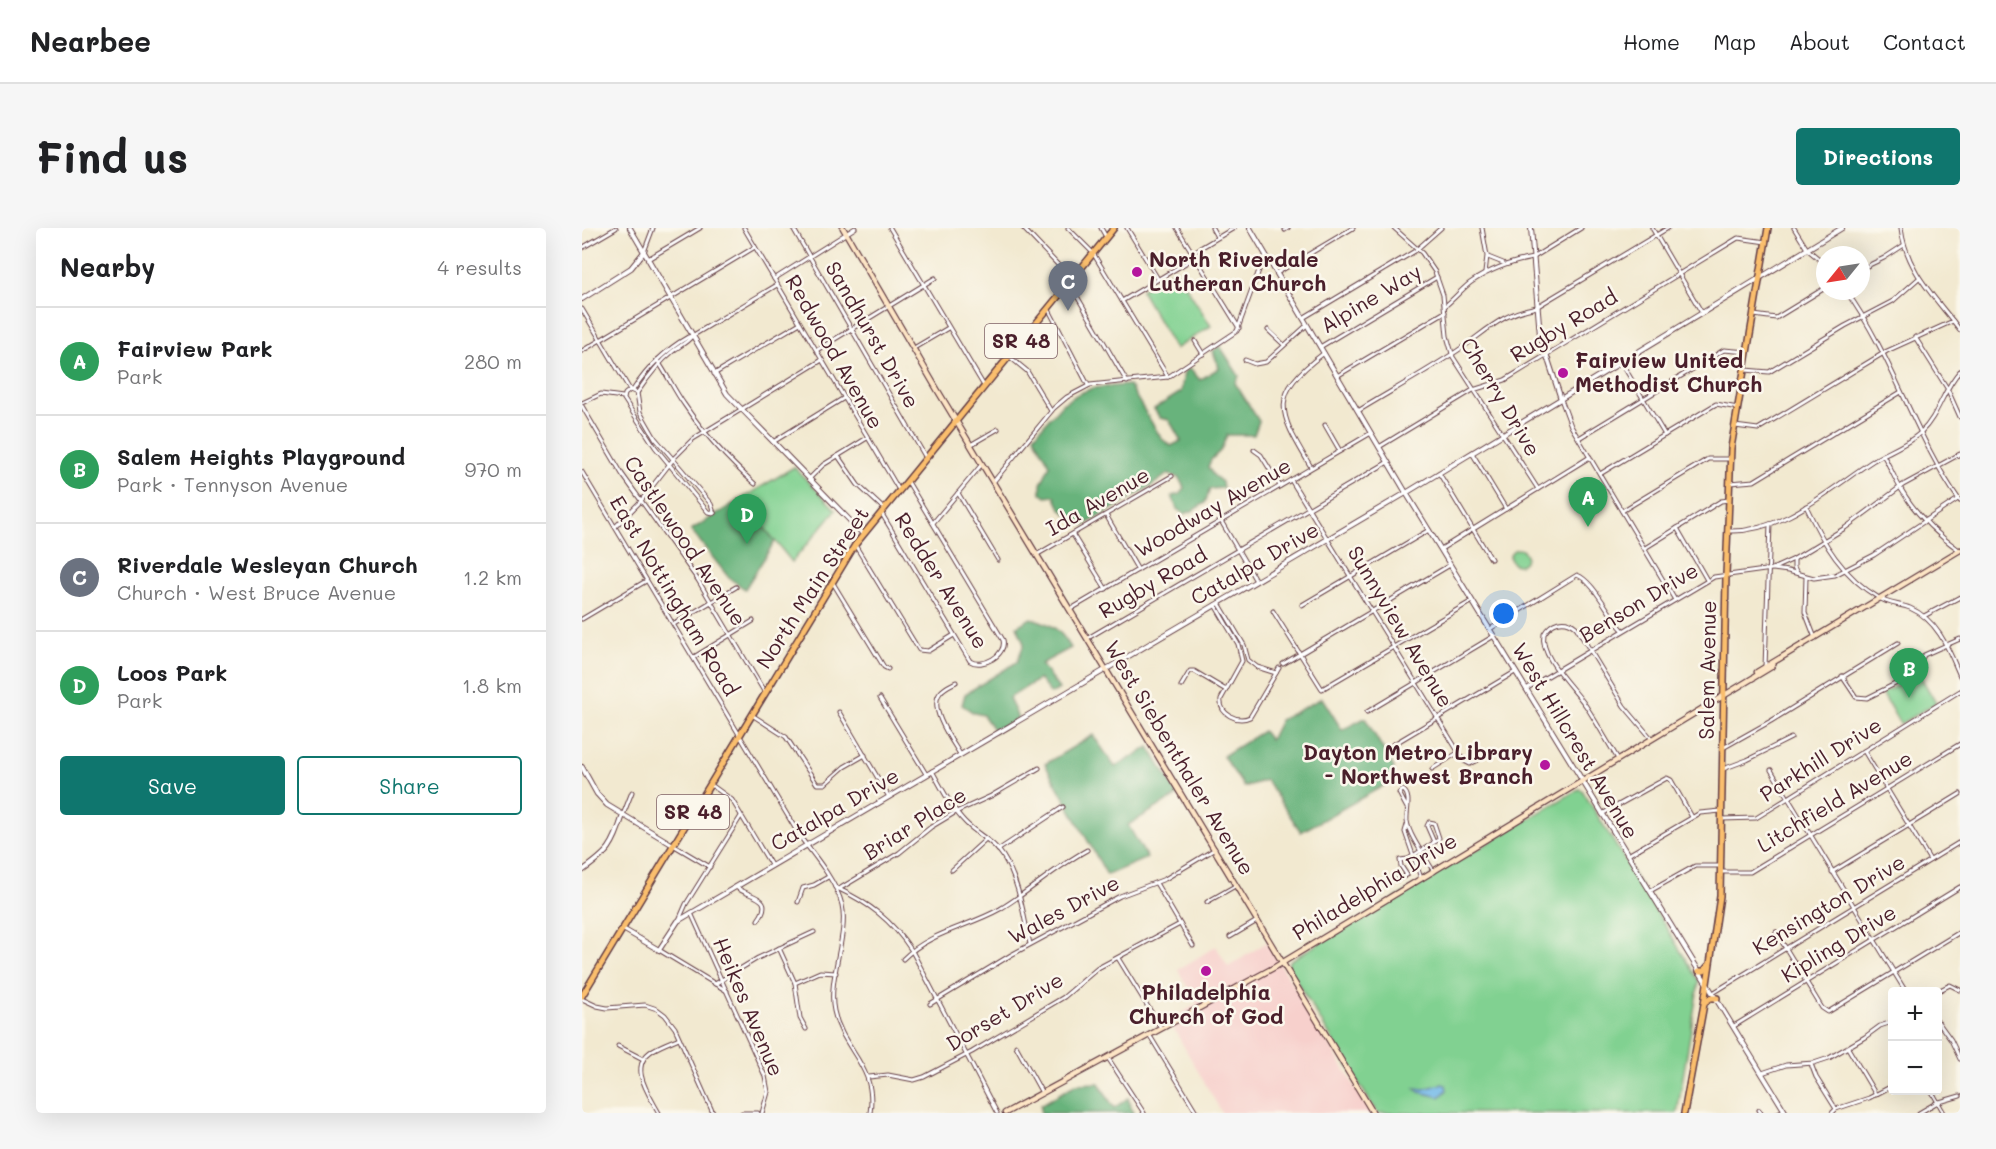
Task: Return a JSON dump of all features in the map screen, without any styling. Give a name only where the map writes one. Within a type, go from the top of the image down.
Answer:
[{"type":"main road","name":"North Main Street","points":[[582,998],[855,545],[1114,228]]},
{"type":"main road","name":"Salem Avenue","points":[[1684,1113],[1717,921],[1721,869],[1726,574],[1731,459],[1768,228]]},
{"type":"main road","name":"West Siebenthaler Avenue","points":[[845,231],[1372,1113]]},
{"type":"main road","name":"Philadelphia Drive","points":[[1754,676],[1765,667],[1960,550]]},
{"type":"main road","name":"Philadelphia Drive","points":[[1005,1113],[1282,962],[1583,782],[1773,664]]},
{"type":"main road","points":[[1699,971],[1704,971],[1710,965]]},
{"type":"main road","points":[[1704,1004],[1715,996]]},
{"type":"street","points":[[582,248],[616,228]]},
{"type":"street","points":[[630,228],[726,393],[863,534]]},
{"type":"street","points":[[582,299],[616,279],[635,264],[644,252],[653,228]]},
{"type":"street","points":[[635,264],[648,259],[700,228]]},
{"type":"street","name":"Redwood Avenue","points":[[744,228],[899,490]]},
{"type":"street","name":"Sandhurst Drive","points":[[793,228],[926,458]]},
{"type":"street","points":[[774,279],[845,231],[855,228]]},
{"type":"street","points":[[890,228],[984,386]]},
{"type":"street","points":[[1023,228],[1054,259],[1127,382]]},
{"type":"street","points":[[1068,228],[1093,253],[1168,377]]},
{"type":"street","points":[[1101,228],[1106,237]]},
{"type":"street","points":[[1127,228],[1158,279]]},
{"type":"street","points":[[1177,228],[1239,328]]},
{"type":"street","points":[[1212,228],[1218,238]]},
{"type":"street","points":[[1192,253],[1234,228]]},
{"type":"street","name":"West Hillcrest Avenue","points":[[1250,228],[1428,530],[1785,1111]]},
{"type":"street","points":[[1277,273],[1353,228]]},
{"type":"street","name":"Cherry Drive","points":[[1394,228],[1418,248],[1437,277],[1445,306],[1447,336],[1452,354],[1538,489]]},
{"type":"street","points":[[1303,318],[1418,248],[1441,228]]},
{"type":"street","points":[[1482,228],[1487,256],[1485,273]]},
{"type":"street","points":[[1531,228],[1540,335],[1569,421],[1675,600]]},
{"type":"street","points":[[1445,306],[1485,273],[1505,264],[1533,257],[1581,228]]},
{"type":"street","points":[[1652,228],[1702,312]]},
{"type":"street","points":[[1358,411],[1452,354],[1500,320],[1519,311],[1537,307],[1668,228]]},
{"type":"street","points":[[1794,228],[1806,249],[1816,257]]},
{"type":"street","name":"Catalpa Drive","points":[[679,920],[1406,493],[1842,228]]},
{"type":"street","points":[[1901,228],[1904,245],[1919,278],[1960,330]]},
{"type":"street","name":"Rugby Road","points":[[1379,447],[1473,390],[1501,382],[1738,238],[1766,242]]},
{"type":"street","points":[[1870,265],[1904,245]]},
{"type":"street","points":[[582,351],[755,247]]},
{"type":"street","points":[[994,481],[1063,399],[1088,386],[1168,377],[1239,328],[1266,255]]},
{"type":"street","points":[[1487,256],[1505,264]]},
{"type":"street","points":[[1122,301],[1194,258]]},
{"type":"street","name":"Alpine Way","points":[[1320,347],[1437,277]]},
{"type":"street","points":[[816,351],[935,278]]},
{"type":"street","points":[[1745,370],[1769,372],[1863,316],[1893,301],[1919,278]]},
{"type":"street","points":[[582,405],[601,394],[624,396],[633,391],[658,362],[692,336],[777,285]]},
{"type":"street","points":[[1753,315],[1776,318],[1816,294]]},
{"type":"street","points":[[1771,569],[1823,578],[1845,571],[1888,546],[1924,520],[1959,499],[1936,465],[1863,316],[1852,300]]},
{"type":"street","points":[[1048,308],[1088,386]]},
{"type":"street","points":[[582,309],[633,391],[646,424],[711,504],[714,513],[708,512],[645,434],[624,396]]},
{"type":"street","points":[[1337,376],[1445,312]]},
{"type":"street","points":[[1735,426],[1758,429],[1882,354],[1953,321]]},
{"type":"street","points":[[714,374],[800,323]]},
{"type":"street","points":[[1245,360],[1252,364],[1264,363],[1307,325]]},
{"type":"street","points":[[914,349],[948,328]]},
{"type":"street","points":[[1268,330],[1284,345]]},
{"type":"street","points":[[1915,337],[1947,387],[1960,417]]},
{"type":"street","points":[[1195,341],[1203,354]]},
{"type":"street","points":[[1579,438],[1724,350],[1747,352]]},
{"type":"street","points":[[1312,468],[1287,426],[1284,402],[1294,381],[1324,353]]},
{"type":"street","points":[[1009,356],[1027,371],[1052,411]]},
{"type":"street","points":[[616,526],[640,502],[687,445],[704,432],[822,360]]},
{"type":"street","points":[[658,362],[704,432],[754,484]]},
{"type":"street","points":[[1621,362],[1665,435]]},
{"type":"street","points":[[1728,531],[1750,530],[1770,524],[1806,506],[1883,455],[1920,434],[1935,414],[1947,387],[1960,370]]},
{"type":"street","points":[[1730,483],[1753,482],[1900,392]]},
{"type":"street","points":[[773,442],[844,398]]},
{"type":"street","points":[[1600,474],[1716,404],[1738,408]]},
{"type":"street","name":"Castlewood Avenue","points":[[582,405],[608,453],[640,502],[688,566],[765,693]]},
{"type":"street","points":[[1324,425],[1340,451]]},
{"type":"street","points":[[972,444],[998,429]]},
{"type":"street","name":"Woodway Avenue","points":[[1071,609],[1371,433]]},
{"type":"street","points":[[809,478],[823,465],[867,438]]},
{"type":"street","points":[[1254,450],[1261,455],[1280,486]]},
{"type":"street","points":[[1472,453],[1506,509]]},
{"type":"street","name":"Benson Drive","points":[[1526,689],[1707,580],[1718,575],[1771,569],[1794,559],[1824,542],[1900,487],[1936,465],[1960,454]]},
{"type":"street","points":[[1883,455],[1900,487],[1924,520],[1939,536],[1960,550]]},
{"type":"street","name":"Redder Avenue","points":[[838,456],[858,485],[882,511],[970,661],[977,665],[1001,653],[1004,644],[933,523]]},
{"type":"street","points":[[1440,549],[1590,457]]},
{"type":"street","points":[[1622,512],[1708,459],[1731,459]]},
{"type":"street","points":[[907,481],[933,523],[983,462]]},
{"type":"street","name":"Rugby Road","points":[[1088,638],[1388,462]]},
{"type":"street","name":"East Nottingham Road","points":[[582,472],[842,903]]},
{"type":"street","points":[[1439,473],[1491,559]]},
{"type":"street","name":"Ida Avenue","points":[[1038,554],[1173,476]]},
{"type":"street","name":"Sunnyview Avenue","points":[[1291,480],[1459,752]]},
{"type":"street","points":[[958,493],[998,560]]},
{"type":"street","points":[[1644,548],[1721,501],[1729,500]]},
{"type":"street","points":[[1806,506],[1824,542],[1845,571],[1880,599],[1908,607],[1924,616],[1935,627],[1946,645],[1960,676]]},
{"type":"street","points":[[1106,516],[1138,570]]},
{"type":"street","points":[[1221,521],[1256,581]]},
{"type":"street","points":[[1765,667],[1771,569],[1770,524]]},
{"type":"street","points":[[1677,528],[1707,580]]},
{"type":"street","points":[[1302,605],[1428,530]]},
{"type":"street","points":[[1073,535],[1106,589]]},
{"type":"street","points":[[855,545],[919,650],[928,651],[954,635]]},
{"type":"street","points":[[1794,559],[1797,573]]},
{"type":"street","points":[[1283,664],[1450,565]]},
{"type":"street","points":[[1490,630],[1574,576],[1582,577],[1587,581],[1623,630]]},
{"type":"street","points":[[1806,576],[1805,612],[1815,639]]},
{"type":"street","points":[[582,619],[646,580]]},
{"type":"street","points":[[832,582],[884,667],[888,669]]},
{"type":"street","points":[[674,624],[736,587]]},
{"type":"street","points":[[1924,616],[1960,597]]},
{"type":"street","points":[[1273,611],[1321,689],[1472,600]]},
{"type":"street","points":[[1217,604],[1244,645],[1248,660],[1257,667],[1276,673]]},
{"type":"street","points":[[1217,604],[1238,644],[1242,661],[1220,701],[1223,710],[1236,718],[1246,719],[1251,716],[1279,668]]},
{"type":"street","points":[[694,657],[753,621]]},
{"type":"street","points":[[1619,760],[1585,705],[1545,648],[1543,642],[1545,632],[1553,624],[1563,622],[1572,624],[1624,706],[1652,740]]},
{"type":"street","points":[[1367,712],[1494,636]]},
{"type":"street","points":[[1842,676],[1856,697],[1867,698],[1913,675],[1922,657],[1960,639]]},
{"type":"street","points":[[1723,748],[1898,642]]},
{"type":"street","points":[[1242,661],[1248,660]]},
{"type":"street","points":[[1181,686],[1190,671],[1194,671],[1226,690]]},
{"type":"street","points":[[1389,747],[1515,672]]},
{"type":"street","points":[[956,682],[940,692],[936,704],[942,723],[960,754]]},
{"type":"street","name":"Parkhill Drive","points":[[1722,819],[1754,819],[1960,691]]},
{"type":"street","points":[[880,698],[926,774]]},
{"type":"street","points":[[839,712],[889,797]]},
{"type":"street","points":[[752,715],[786,737],[817,784],[825,784],[844,767],[865,755]]},
{"type":"street","points":[[1723,769],[1791,738]]},
{"type":"street","name":"Litchfield Avenue","points":[[1650,891],[1695,866],[1749,872],[1960,744]]},
{"type":"street","points":[[1432,769],[1459,752],[1464,761],[1470,764],[1496,751]]},
{"type":"street","points":[[1864,751],[1930,860]]},
{"type":"street","points":[[582,767],[601,799],[623,815],[710,867]]},
{"type":"street","name":"Briar Place","points":[[839,889],[899,853],[931,827],[1039,768]]},
{"type":"street","points":[[1771,770],[1903,987]]},
{"type":"street","points":[[932,771],[956,812],[968,826],[998,850],[1010,870],[1019,895],[1030,945]]},
{"type":"street","points":[[1602,814],[1667,778],[1671,780],[1692,817]]},
{"type":"street","points":[[710,784],[728,796],[771,865]]},
{"type":"street","points":[[1407,808],[1399,794],[1403,790],[1408,798],[1405,832],[1422,879]]},
{"type":"street","points":[[582,871],[612,847],[632,792]]},
{"type":"street","points":[[1832,872],[1960,794]]},
{"type":"street","points":[[998,850],[1063,807]]},
{"type":"street","points":[[1628,855],[1692,817],[1705,812],[1723,811]]},
{"type":"street","points":[[659,950],[741,816]]},
{"type":"street","points":[[1397,880],[1407,875],[1400,860],[1408,859],[1434,842],[1439,837],[1434,824],[1429,822],[1427,826],[1434,842]]},
{"type":"street","points":[[1407,823],[1434,872]]},
{"type":"street","points":[[952,870],[986,839]]},
{"type":"street","name":"Kensington Drive","points":[[1715,996],[1786,948],[1960,842]]},
{"type":"street","name":"Wales Drive","points":[[930,1004],[1030,945],[1120,896],[1156,883],[1215,849]]},
{"type":"street","points":[[903,959],[912,951],[948,930],[990,914],[1087,850]]},
{"type":"street","points":[[798,902],[802,886],[814,885],[828,877]]},
{"type":"street","points":[[1156,883],[1193,946]]},
{"type":"street","points":[[1207,902],[1236,885]]},
{"type":"street","points":[[736,886],[762,900],[763,909],[758,920]]},
{"type":"street","points":[[833,886],[863,902],[891,923],[912,951],[998,1113]]},
{"type":"street","name":"Kipling Drive","points":[[1734,1026],[1960,887]]},
{"type":"street","points":[[847,893],[842,903],[843,919],[833,1004],[843,1032],[869,1077],[872,1096],[870,1113]]},
{"type":"street","name":"Heikes Avenue","points":[[691,913],[767,1082],[767,1097],[760,1113]]},
{"type":"street","points":[[1230,938],[1258,920]]},
{"type":"street","name":"Dorset Drive","points":[[869,1077],[888,1075],[909,1080],[919,1079],[966,1055],[1064,997],[1094,971],[1180,924]]},
{"type":"street","points":[[623,928],[727,991]]},
{"type":"street","points":[[715,984],[779,948],[814,932]]},
{"type":"street","points":[[1776,932],[1822,1008],[1827,1012],[1960,932]]},
{"type":"street","points":[[779,948],[795,983],[800,1018],[806,1029]]},
{"type":"street","points":[[1118,958],[1162,1029]]},
{"type":"street","points":[[795,983],[820,972],[836,973]]},
{"type":"street","points":[[1942,988],[1953,985],[1960,990]]},
{"type":"street","points":[[582,998],[602,1007],[617,1008],[634,1004],[651,1007],[668,1018],[713,1113]]},
{"type":"street","points":[[1762,1073],[1786,1065],[1811,1064],[1829,1058],[1880,1026],[1888,1024]]},
{"type":"street","points":[[1942,1028],[1951,1040],[1960,1059]]},
{"type":"street","points":[[1150,1035],[1197,1113]]},
{"type":"street","points":[[659,1113],[642,1080],[643,1059],[655,1049],[679,1038]]},
{"type":"street","points":[[618,1046],[643,1059]]},
{"type":"street","points":[[1016,1046],[1042,1093]]},
{"type":"street","points":[[1848,1048],[1876,1095]]},
{"type":"street","points":[[1108,1058],[1144,1113]]},
{"type":"street","points":[[1811,1064],[1816,1077],[1836,1109]]},
{"type":"street","points":[[1832,1113],[1836,1109],[1888,1089]]},
{"type":"street","points":[[1934,1095],[1944,1113]]},
{"type":"street","points":[[1919,1113],[1938,1102],[1960,1096]]},
{"type":"street","points":[[1778,1113],[1785,1111]]},
{"type":"street","points":[[742,1113],[760,1113]]},
{"type":"shaded area","points":[[1267,942],[1371,1113],[1222,1113],[1171,1024],[1167,1021],[1197,1004],[1178,970],[1216,946],[1228,967]]},
{"type":"green space","points":[[1175,269],[1211,326],[1175,349],[1141,290]]},
{"type":"green space","points":[[1220,346],[1239,376],[1235,383],[1259,421],[1254,435],[1227,435],[1221,450],[1211,460],[1208,467],[1213,475],[1222,482],[1223,488],[1210,489],[1205,503],[1184,514],[1177,509],[1172,496],[1180,494],[1184,488],[1179,478],[1168,474],[1085,525],[1062,510],[1055,496],[1046,497],[1041,493],[1041,484],[1050,465],[1034,436],[1062,404],[1093,388],[1129,385],[1161,438],[1171,446],[1181,441],[1169,420],[1160,418],[1154,409],[1181,392],[1184,372],[1190,368],[1200,380],[1219,368],[1213,351]]},
{"type":"green space","points":[[794,467],[836,510],[792,562],[741,499]]},
{"type":"green space","points":[[741,499],[775,541],[745,589],[729,578],[691,530]]},
{"type":"green space","points":[[1515,549],[1521,549],[1526,557],[1524,563],[1515,565],[1510,560],[1510,554]]},
{"type":"green space","points":[[1031,618],[1055,628],[1071,648],[1041,664],[1059,689],[1051,694],[1039,679],[1009,698],[1018,718],[995,732],[983,715],[974,713],[962,705],[965,694],[1017,662],[1024,644],[1017,626]]},
{"type":"green space","points":[[1919,674],[1936,703],[1900,724],[1882,693]]},
{"type":"green space","points":[[1322,698],[1342,730],[1365,718],[1394,768],[1385,785],[1301,832],[1266,780],[1244,787],[1223,756],[1263,731],[1270,740],[1280,720]]},
{"type":"green space","points":[[1093,735],[1115,767],[1149,747],[1178,795],[1128,825],[1147,858],[1107,875],[1045,764]]},
{"type":"green space","points":[[1579,789],[1582,790],[1699,981],[1677,1113],[1377,1113],[1288,967],[1289,961]]},
{"type":"green space","points":[[1099,1083],[1114,1108],[1128,1098],[1133,1113],[1041,1113],[1041,1105],[1076,1084]]},
{"type":"water","points":[[1446,1085],[1447,1090],[1440,1097],[1419,1092],[1415,1088],[1424,1089]]},
{"type":"place","name":"North Riverdale Lutheran Church","points":[[1137,272]]},
{"type":"place","name":"Riverdale Wesleyan Church","points":[[1068,311]]},
{"type":"place","name":"Fairview United Methodist Church","points":[[1563,373]]},
{"type":"place","name":"Fairview Park","points":[[1588,527]]},
{"type":"place","name":"Loos Park","points":[[747,544]]},
{"type":"place","name":"Salem Heights Playground","points":[[1909,698]]},
{"type":"place","name":"Dayton Metro Library - Northwest Branch","points":[[1545,765]]},
{"type":"place","name":"Philadelphia Church of God","points":[[1206,971]]}]
